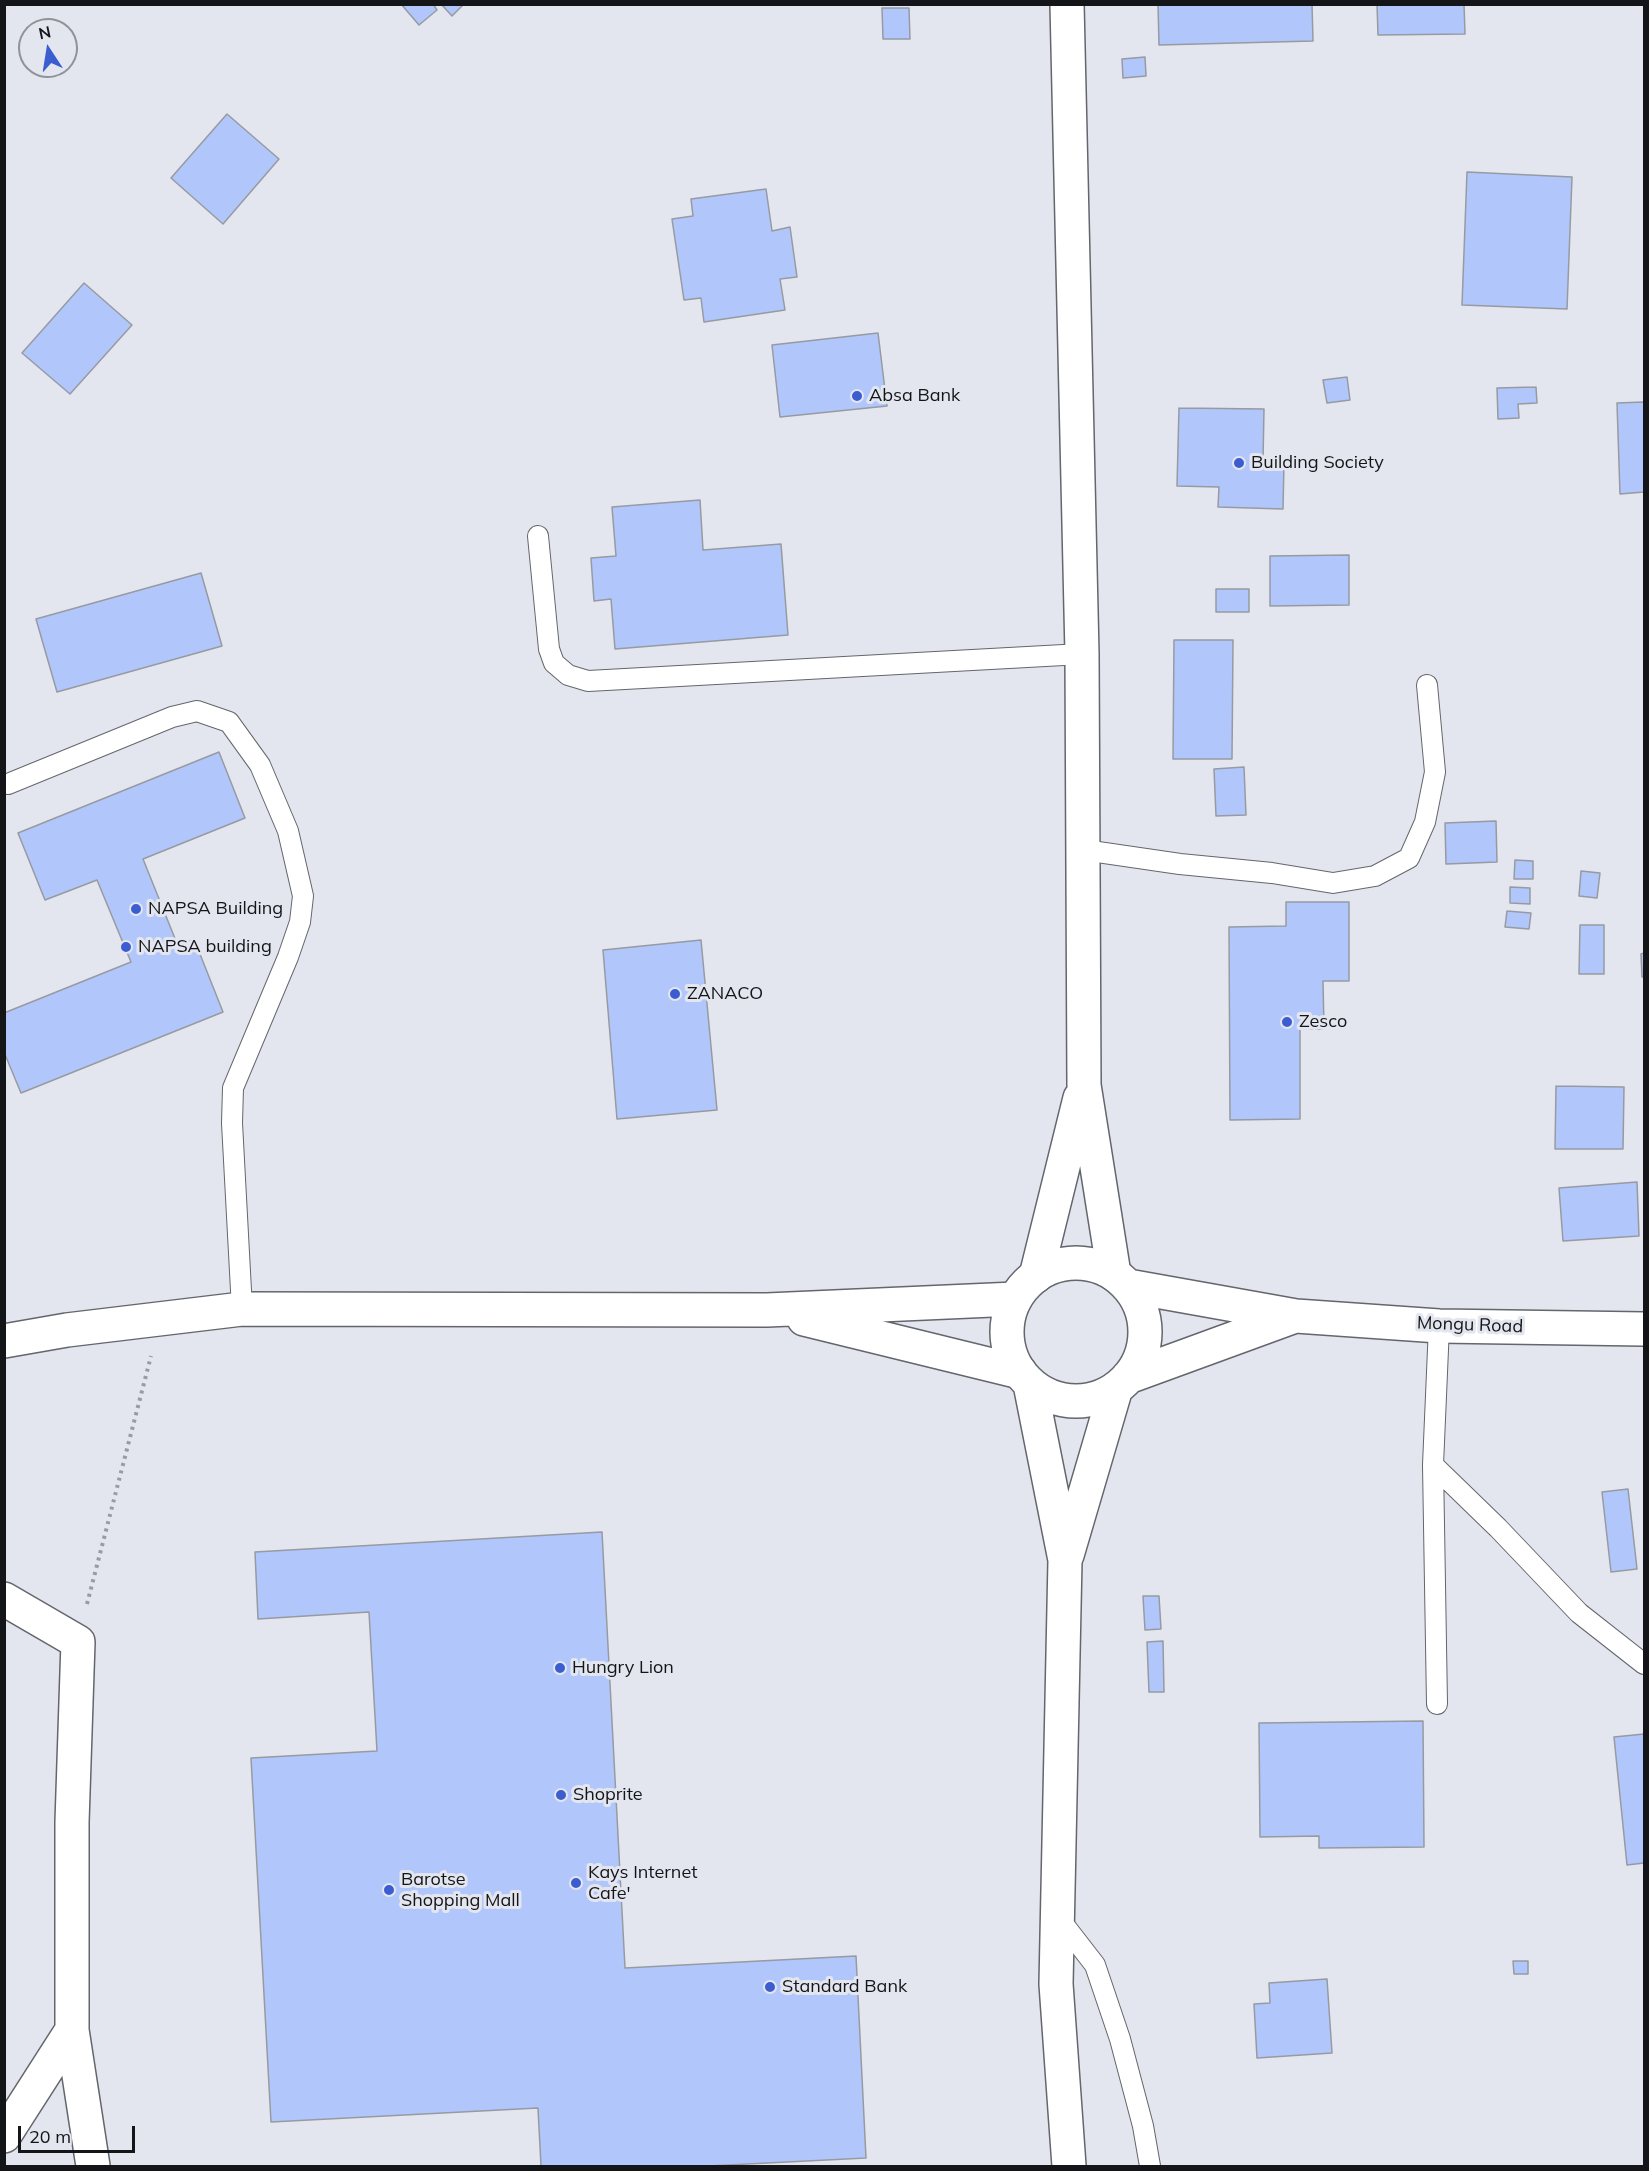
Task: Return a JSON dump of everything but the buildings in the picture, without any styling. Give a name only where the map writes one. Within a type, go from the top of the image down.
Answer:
[{"type":"main road","points":[[1067,4],[1082,654],[1084,1085],[1121,1280]]},
{"type":"main road","points":[[4,1341],[161,1317],[242,1310],[768,1310],[1026,1287],[1050,1268],[1067,1264],[1083,1264],[1099,1267],[1121,1280],[1138,1299],[1144,1315],[1146,1332],[1138,1364],[1122,1383],[1103,1395],[1088,1400],[1073,1401],[1050,1396],[1025,1378],[1012,1359],[1007,1328],[1010,1313],[1026,1287],[1084,1085]]},
{"type":"main road","name":"Mongu Road","points":[[1121,1280],[1296,1316],[1439,1326],[1644,1329]]},
{"type":"main road","points":[[768,1310],[1025,1378]]},
{"type":"main road","name":"Mongu Road","points":[[1122,1383],[1296,1316]]},
{"type":"main road","points":[[1025,1378],[1065,1560],[1056,1983],[1069,2166]]},
{"type":"main road","points":[[1065,1560],[1122,1383]]},
{"type":"main road","points":[[4,1599],[78,1642],[72,1822],[72,2030],[93,2166]]},
{"type":"main road","points":[[4,2136],[72,2030]]},
{"type":"lane","points":[[538,536],[549,649],[554,663],[568,675],[588,681],[1082,654]]},
{"type":"lane","points":[[1084,850],[1180,864],[1272,873],[1333,883],[1375,876],[1409,858],[1425,822],[1435,772],[1426,685]]},
{"type":"lane","points":[[8,784],[172,717],[197,711],[229,722],[260,765],[288,831],[303,896],[300,922],[288,957],[233,1088],[232,1123],[242,1310]]},
{"type":"lane","points":[[1437,1704],[1432,1465],[1439,1326]]},
{"type":"lane","points":[[1432,1465],[1498,1528],[1579,1613],[1644,1664]]},
{"type":"lane","points":[[1057,1916],[1095,1965],[1123,2050],[1143,2126],[1150,2166]]},
{"type":"path","points":[[78,1642],[161,1317]]},
{"type":"place","name":"Absa Bank","points":[[857,396]]},
{"type":"place","name":"Building Society","points":[[1239,463]]},
{"type":"place","name":"NAPSA Building","points":[[136,909]]},
{"type":"place","name":"NAPSA building","points":[[126,947]]},
{"type":"place","name":"ZANACO","points":[[675,994]]},
{"type":"place","name":"Zesco","points":[[1287,1022]]},
{"type":"place","name":"Hungry Lion","points":[[560,1668]]},
{"type":"place","name":"Shoprite","points":[[561,1795]]},
{"type":"place","name":"Kays Internet Cafe'","points":[[576,1883]]},
{"type":"place","name":"Barotse Shopping Mall","points":[[389,1890]]},
{"type":"place","name":"Standard Bank","points":[[770,1987]]}]
